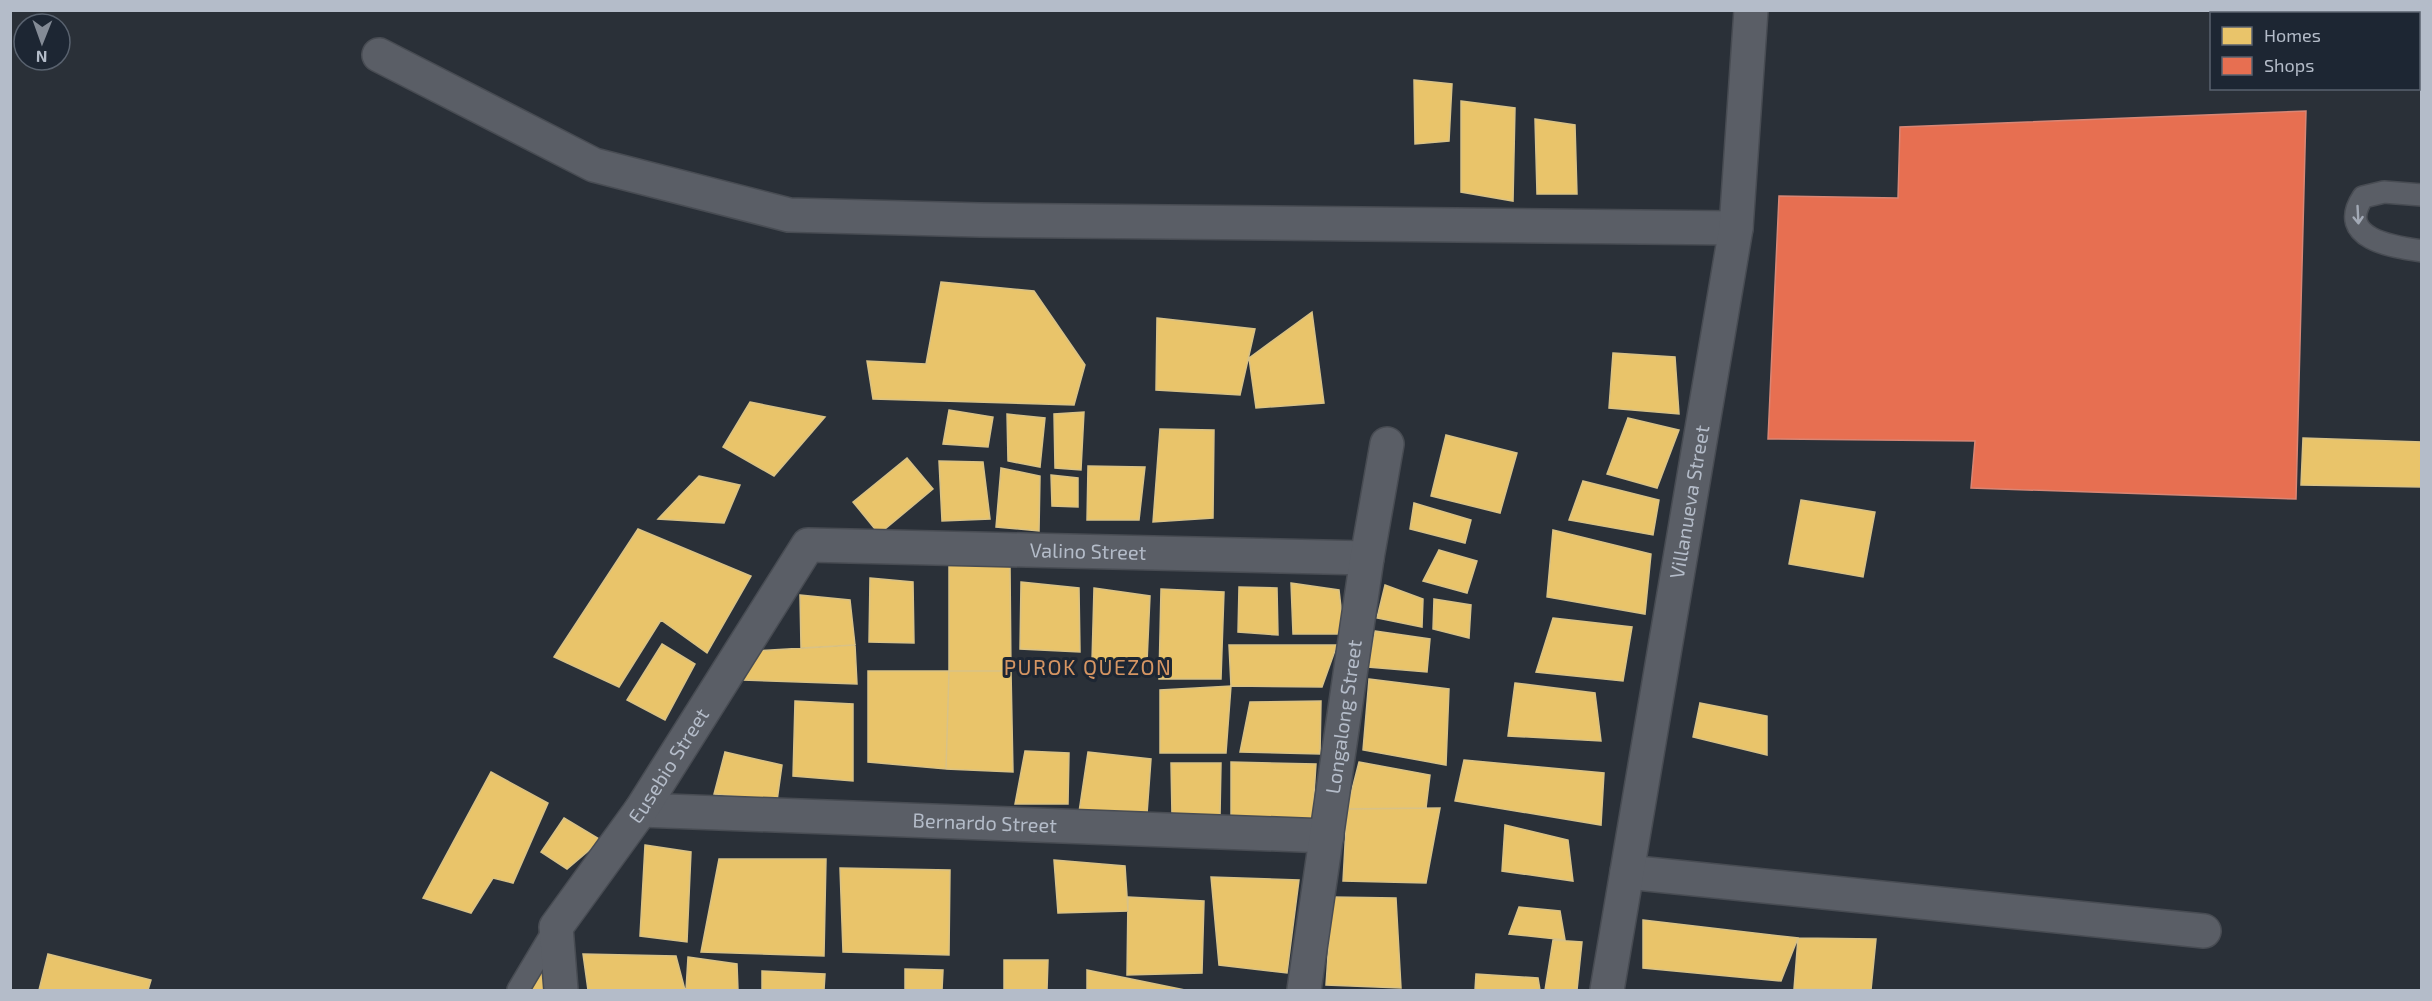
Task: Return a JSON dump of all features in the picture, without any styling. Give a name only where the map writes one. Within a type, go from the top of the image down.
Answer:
[{"type":"street","name":"Villanueva Street","points":[[1607,990],[1736,228],[1751,10]]},
{"type":"street","points":[[379,55],[594,165],[789,214],[980,220],[1736,228]]},
{"type":"street","name":"Longalong Street","points":[[1304,990],[1367,558],[1388,444]]},
{"type":"street","name":"Valino Street","points":[[808,545],[1367,558]]},
{"type":"street","name":"Eusebio Street","points":[[555,927],[641,810],[808,545]]},
{"type":"street","name":"Bernardo Street","points":[[641,810],[1326,836]]},
{"type":"street","points":[[1627,872],[2204,931]]},
{"type":"street","points":[[555,927],[561,990]]},
{"type":"lane","points":[[2421,195],[2384,192],[2363,197],[2358,205],[2357,222],[2367,237],[2388,246],[2421,251]]},
{"type":"lane","points":[[518,990],[555,927]]},
{"type":"building: Homes","points":[[1414,80],[1452,84],[1449,141],[1415,144]]},
{"type":"building: Homes","points":[[1461,101],[1515,108],[1513,201],[1461,192]]},
{"type":"building: Homes","points":[[1535,119],[1575,125],[1577,194],[1537,194]]},
{"type":"building: Homes","points":[[941,282],[1034,291],[1085,365],[1074,405],[873,399],[867,361],[926,364]]},
{"type":"building: Homes","points":[[1312,312],[1324,403],[1256,408],[1249,358]]},
{"type":"building: Homes","points":[[1157,318],[1255,329],[1240,395],[1156,390]]},
{"type":"building: Homes","points":[[1613,353],[1675,357],[1679,414],[1609,408]]},
{"type":"building: Homes","points":[[750,402],[825,417],[774,476],[723,447]]},
{"type":"building: Homes","points":[[949,410],[993,417],[988,447],[943,444]]},
{"type":"building: Homes","points":[[1084,412],[1081,470],[1055,468],[1054,414]]},
{"type":"building: Homes","points":[[1007,414],[1045,418],[1040,467],[1008,461]]},
{"type":"building: Homes","points":[[1628,418],[1679,430],[1657,488],[1607,474]]},
{"type":"building: Homes","points":[[1160,429],[1214,430],[1213,518],[1153,522]]},
{"type":"building: Homes","points":[[1446,435],[1517,453],[1500,513],[1431,496]]},
{"type":"building: Homes","points":[[2303,438],[2422,442],[2422,487],[2301,485]]},
{"type":"building: Homes","points":[[907,458],[933,489],[879,534],[853,502]]},
{"type":"building: Homes","points":[[939,461],[983,462],[990,519],[942,521]]},
{"type":"building: Homes","points":[[1088,466],[1145,467],[1139,520],[1087,520]]},
{"type":"building: Homes","points":[[1001,468],[1040,476],[1039,531],[996,527]]},
{"type":"building: Homes","points":[[1051,475],[1078,478],[1078,507],[1052,506]]},
{"type":"building: Homes","points":[[699,476],[740,485],[724,523],[658,519]]},
{"type":"building: Homes","points":[[1583,481],[1659,500],[1653,535],[1569,520]]},
{"type":"building: Homes","points":[[1801,500],[1875,512],[1863,577],[1789,564]]},
{"type":"building: Homes","points":[[1414,503],[1471,520],[1465,543],[1410,529]]},
{"type":"building: Homes","points":[[638,529],[751,576],[707,653],[661,620],[619,687],[554,657]]},
{"type":"building: Homes","points":[[1553,530],[1651,554],[1645,614],[1547,597]]},
{"type":"building: Homes","points":[[1439,550],[1477,561],[1467,593],[1423,581]]},
{"type":"building: Homes","points":[[949,564],[1010,566],[1011,671],[949,671]]},
{"type":"building: Homes","points":[[870,578],[913,582],[914,643],[869,642]]},
{"type":"building: Homes","points":[[1021,582],[1079,588],[1080,652],[1020,649]]},
{"type":"building: Homes","points":[[1291,583],[1339,590],[1344,634],[1293,634]]},
{"type":"building: Homes","points":[[1385,585],[1423,599],[1422,627],[1377,618]]},
{"type":"building: Homes","points":[[1239,587],[1277,588],[1278,635],[1238,632]]},
{"type":"building: Homes","points":[[1094,588],[1150,596],[1147,662],[1092,661]]},
{"type":"building: Homes","points":[[1161,589],[1224,592],[1221,679],[1159,679]]},
{"type":"building: Homes","points":[[800,595],[850,600],[855,645],[801,648]]},
{"type":"building: Homes","points":[[1434,599],[1471,605],[1469,638],[1433,629]]},
{"type":"building: Homes","points":[[1553,618],[1632,627],[1623,681],[1536,672]]},
{"type":"building: Homes","points":[[1375,631],[1430,639],[1427,672],[1368,667]]},
{"type":"building: Homes","points":[[662,644],[695,664],[665,720],[627,700]]},
{"type":"building: Homes","points":[[855,645],[857,684],[743,680],[752,651]]},
{"type":"building: Homes","points":[[1229,645],[1337,645],[1322,687],[1231,686]]},
{"type":"building: Homes","points":[[868,671],[949,671],[946,769],[868,762]]},
{"type":"building: Homes","points":[[949,671],[1011,671],[1013,772],[946,769]]},
{"type":"building: Homes","points":[[1369,679],[1449,689],[1446,765],[1363,750]]},
{"type":"building: Homes","points":[[1515,683],[1595,693],[1601,741],[1508,736]]},
{"type":"building: Homes","points":[[1231,686],[1226,753],[1160,753],[1160,690]]},
{"type":"building: Homes","points":[[795,701],[853,704],[853,781],[793,776]]},
{"type":"building: Homes","points":[[1321,701],[1320,754],[1240,752],[1250,702]]},
{"type":"building: Homes","points":[[1700,703],[1767,716],[1767,755],[1693,737]]},
{"type":"building: Homes","points":[[1025,751],[1069,753],[1068,804],[1015,804]]},
{"type":"building: Homes","points":[[725,752],[782,765],[777,801],[714,794]]},
{"type":"building: Homes","points":[[1088,752],[1151,759],[1147,814],[1079,812]]},
{"type":"building: Homes","points":[[1464,760],[1604,773],[1601,825],[1455,801]]},
{"type":"building: Homes","points":[[1231,762],[1316,764],[1312,825],[1231,816]]},
{"type":"building: Homes","points":[[1359,762],[1430,775],[1426,808],[1347,809]]},
{"type":"building: Homes","points":[[1171,763],[1221,763],[1220,816],[1172,815]]},
{"type":"building: Homes","points":[[491,772],[548,803],[513,883],[493,878],[471,913],[423,898]]},
{"type":"building: Homes","points":[[1440,808],[1426,883],[1343,881],[1347,809]]},
{"type":"building: Homes","points":[[564,818],[601,840],[567,869],[541,852]]},
{"type":"building: Homes","points":[[1505,825],[1568,840],[1573,881],[1502,871]]},
{"type":"building: Homes","points":[[645,845],[691,852],[687,942],[640,936]]},
{"type":"building: Homes","points":[[719,859],[826,859],[824,956],[701,952]]},
{"type":"building: Homes","points":[[1054,860],[1125,866],[1128,911],[1058,913]]},
{"type":"building: Homes","points":[[840,868],[950,870],[949,955],[843,952]]},
{"type":"building: Homes","points":[[1211,877],[1299,880],[1287,973],[1219,965]]},
{"type":"building: Homes","points":[[1128,897],[1204,901],[1202,973],[1127,975]]},
{"type":"building: Homes","points":[[1332,897],[1396,898],[1401,988],[1326,985]]},
{"type":"building: Homes","points":[[1519,907],[1560,911],[1565,940],[1509,934]]},
{"type":"building: Homes","points":[[1643,920],[1798,938],[1781,981],[1643,968]]},
{"type":"building: Homes","points":[[1798,938],[1876,939],[1871,990],[1794,989]]},
{"type":"building: Homes","points":[[1553,940],[1582,942],[1577,990],[1545,990]]},
{"type":"building: Homes","points":[[48,954],[151,980],[148,990],[39,990]]},
{"type":"building: Homes","points":[[583,954],[676,956],[685,990],[588,990]]},
{"type":"building: Homes","points":[[688,957],[737,964],[738,990],[686,990]]},
{"type":"building: Homes","points":[[1004,960],[1048,960],[1047,990],[1004,990]]},
{"type":"building: Homes","points":[[537,967],[556,978],[548,990],[522,990]]},
{"type":"building: Homes","points":[[905,969],[943,970],[942,990],[905,990]]},
{"type":"building: Homes","points":[[1087,970],[1185,990],[1087,990]]},
{"type":"building: Homes","points":[[762,971],[825,974],[824,990],[762,990]]},
{"type":"building: Homes","points":[[1476,974],[1538,978],[1540,990],[1475,990]]},
{"type":"building: Shops","points":[[2306,111],[2296,499],[1971,488],[1975,441],[1768,439],[1779,196],[1898,198],[1900,127]]},
{"type":"district","name":"PUROK QUEZON","points":[[1088,668]]}]
